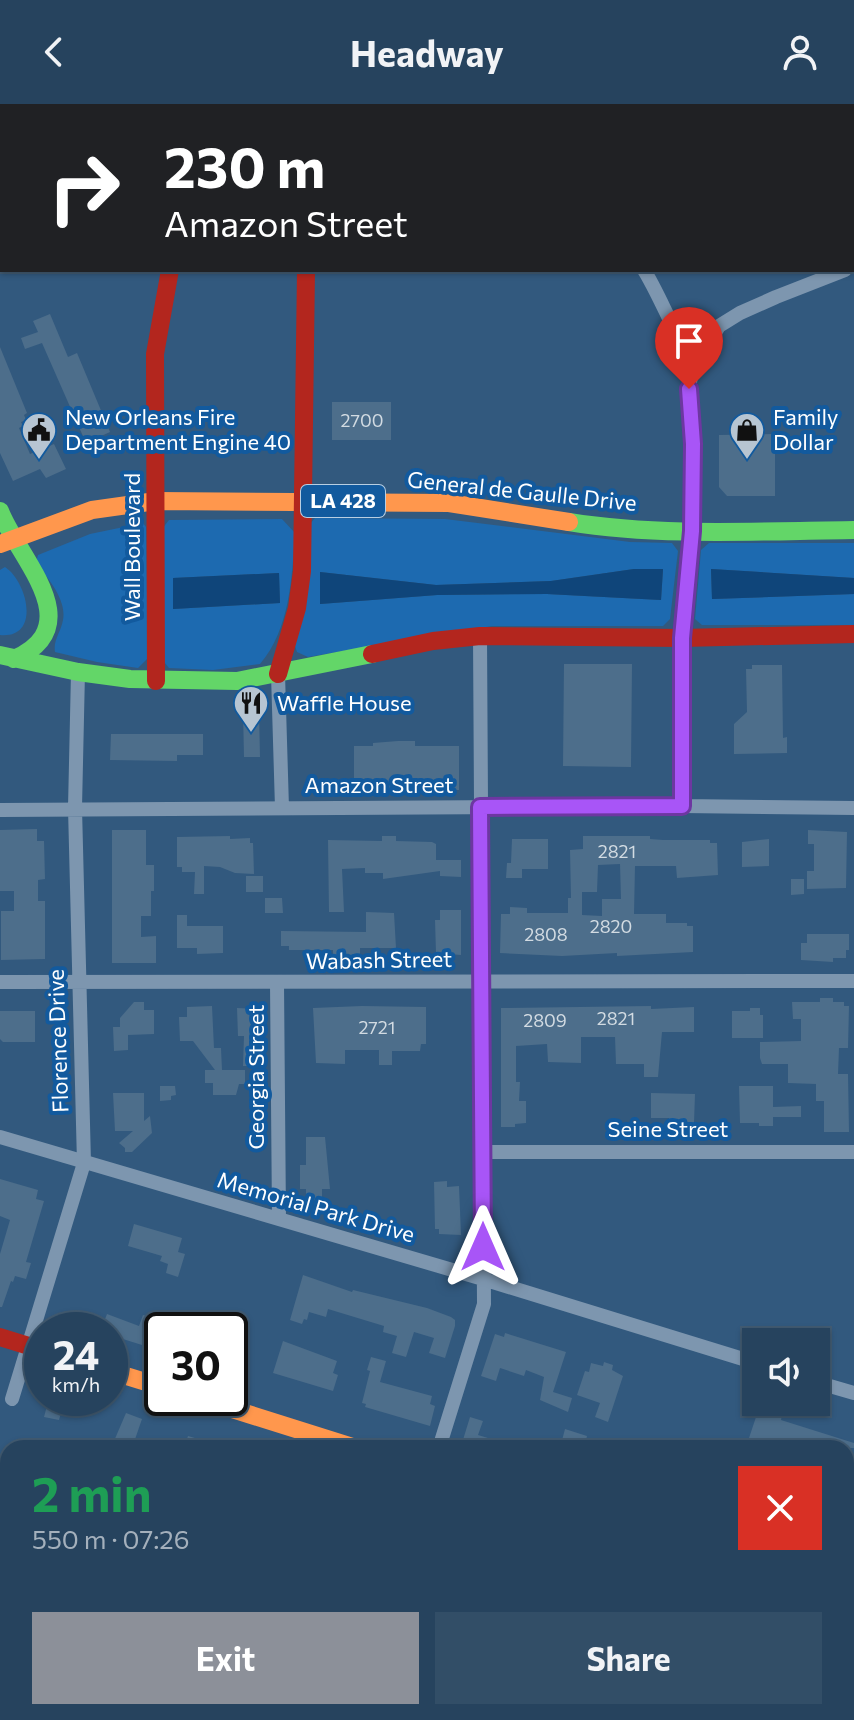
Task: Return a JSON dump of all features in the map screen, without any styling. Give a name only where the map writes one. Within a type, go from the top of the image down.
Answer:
[{"type":"main road","name":"Wall Boulevard","points":[[156,681],[155,354],[170,272]]},
{"type":"main road","points":[[278,674],[297,608],[302,571],[306,272]]},
{"type":"main road","name":"General de Gaulle Drive","points":[[6,541],[92,510],[156,501],[449,503],[593,526],[692,531],[854,530]]},
{"type":"main road","points":[[0,511],[6,541],[36,575],[51,611],[50,622],[42,639],[29,653],[7,657]]},
{"type":"main road","points":[[7,657],[78,672],[156,681],[237,681],[433,641],[480,636],[682,638],[854,634]]},
{"type":"main road","points":[[0,1337],[24,1344]]},
{"type":"main road","points":[[248,1414],[331,1440]]},
{"type":"street","points":[[645,272],[662,299],[683,347],[695,362]]},
{"type":"street","points":[[682,806],[682,638],[692,531],[693,444],[689,389],[695,362],[719,326],[826,273]]},
{"type":"street","points":[[442,1440],[484,1304],[480,636]]},
{"type":"street","name":"Florence Drive","points":[[44,1312],[84,1163],[77,981],[75,808],[78,672]]},
{"type":"street","points":[[278,674],[282,808]]},
{"type":"street","name":"Amazon Street","points":[[0,810],[682,806],[854,808]]},
{"type":"street","name":"Wabash Street","points":[[0,982],[854,981]]},
{"type":"street","name":"Georgia Street","points":[[277,983],[279,1219]]},
{"type":"street","name":"Memorial Park Drive","points":[[0,1137],[742,1359]]},
{"type":"street","name":"Seine Street","points":[[483,1152],[854,1152]]},
{"type":"street","name":"Florence Drive","points":[[12,1399],[24,1372]]},
{"type":"street","points":[[830,1386],[854,1393]]},
{"type":"shaded area","points":[[315,518],[445,519],[630,542],[672,543],[678,551],[670,619],[663,626],[492,626],[308,657],[297,652],[294,643],[310,524]],"holes":[[[634,569],[663,570],[661,600],[547,594],[437,595],[320,604],[320,572],[436,585],[551,581]]]},
{"type":"shaded area","points":[[282,519],[295,533],[288,602],[278,635],[260,664],[213,670],[169,668],[160,657],[162,529],[169,520]],"holes":[[[279,573],[280,603],[173,609],[173,578]]]},
{"type":"shaded area","points":[[143,523],[146,527],[148,658],[138,668],[55,652],[62,624],[62,604],[36,562],[38,555],[90,534]]},
{"type":"shaded area","points":[[709,543],[854,543],[854,578],[711,569],[712,599],[854,594],[854,625],[702,625],[695,619],[701,550]]},
{"type":"shaded area","points":[[5,567],[20,585],[26,619],[13,634],[0,635],[0,570]]},
{"type":"shaded area","points":[[634,569],[663,569],[661,600],[547,594],[437,595],[320,604],[320,572],[436,585],[551,581]]},
{"type":"shaded area","points":[[711,569],[854,578],[854,594],[712,599]]},
{"type":"shaded area","points":[[279,573],[280,603],[173,609],[173,578]]},
{"type":"building","points":[[50,314],[68,357],[77,353],[110,432],[86,443],[42,343],[25,349],[21,338],[38,332],[33,321]]},
{"type":"building","points":[[0,347],[27,413],[24,415],[26,420],[21,422],[23,426],[19,428],[30,454],[54,444],[66,469],[46,478],[40,469],[13,481],[0,453]]},
{"type":"building","points":[[332,402],[391,402],[391,440],[332,440]]},
{"type":"building","name":"Family Dollar","points":[[775,434],[775,496],[727,496],[719,487],[719,435]]},
{"type":"building","points":[[564,664],[632,664],[631,767],[563,766]]},
{"type":"building","points":[[752,665],[782,665],[783,738],[787,737],[787,753],[734,754],[734,724],[747,712],[746,669],[752,669]]},
{"type":"building","name":"Waffle House","points":[[243,711],[259,711],[260,757],[244,757]]},
{"type":"building","points":[[111,734],[203,734],[203,755],[177,755],[177,761],[110,760]]},
{"type":"building","points":[[415,741],[415,746],[459,746],[459,790],[354,790],[354,746]]},
{"type":"building","points":[[37,829],[37,841],[44,841],[45,879],[38,880],[38,901],[45,901],[45,959],[1,960],[1,911],[14,911],[14,891],[0,891],[0,830]]},
{"type":"building","points":[[112,830],[146,830],[146,865],[154,865],[154,891],[151,891],[151,916],[141,916],[141,937],[156,936],[156,963],[112,963]]},
{"type":"building","points":[[808,830],[847,832],[846,888],[807,889],[807,871],[814,871],[814,844],[808,844]]},
{"type":"building","points":[[230,836],[230,839],[250,838],[250,843],[253,843],[254,874],[204,866],[204,894],[194,894],[195,872],[182,872],[182,867],[177,867],[177,837]]},
{"type":"building","points":[[382,836],[396,836],[396,841],[436,844],[436,860],[461,860],[461,877],[440,876],[440,871],[383,879],[383,873],[365,873],[365,868],[342,869],[344,912],[329,912],[328,840],[382,841]]},
{"type":"building","points":[[583,836],[650,836],[650,839],[710,840],[710,843],[717,843],[718,875],[677,878],[676,866],[635,866],[634,914],[666,914],[666,923],[693,926],[693,952],[617,956],[617,953],[562,956],[500,953],[501,914],[510,914],[510,907],[527,908],[527,913],[568,913],[568,898],[571,898],[570,850],[583,849]],"holes":[[[620,864],[621,899],[602,899],[602,916],[582,915],[582,892],[597,892],[598,865]]]},
{"type":"building","points":[[512,839],[548,839],[548,869],[522,869],[522,878],[506,878],[507,863],[511,863]]},
{"type":"building","points":[[769,839],[769,866],[742,867],[742,842]]},
{"type":"building","points":[[246,876],[263,876],[263,892],[246,892]]},
{"type":"building","points":[[791,879],[804,879],[804,894],[791,895]]},
{"type":"building","points":[[265,898],[282,898],[283,913],[265,913]]},
{"type":"building","points":[[440,910],[461,910],[461,955],[436,953],[435,920],[440,920]]},
{"type":"building","points":[[366,912],[394,913],[396,948],[360,948],[360,956],[333,956],[333,950],[289,950],[289,946],[281,946],[281,931],[366,932]]},
{"type":"building","points":[[177,915],[187,915],[187,926],[223,926],[223,953],[197,954],[197,948],[177,948]]},
{"type":"building","points":[[807,934],[849,934],[846,958],[833,958],[833,962],[801,960],[801,943],[807,943]]},
{"type":"building","points":[[820,998],[833,998],[833,1002],[844,1002],[844,1006],[849,1006],[848,1048],[839,1048],[838,1074],[848,1074],[849,1132],[824,1132],[824,1101],[816,1101],[816,1084],[788,1083],[788,1064],[762,1064],[760,1058],[760,1042],[801,1041],[801,1019],[793,1019],[792,1002],[820,1002]]},
{"type":"building","points":[[134,1002],[144,1002],[144,1010],[154,1010],[154,1034],[128,1035],[128,1050],[114,1051],[113,1027],[120,1027],[120,1018]]},
{"type":"building","points":[[212,1006],[214,1048],[221,1048],[222,1070],[245,1070],[245,1084],[239,1084],[236,1095],[213,1095],[213,1083],[205,1083],[205,1070],[215,1070],[193,1041],[180,1041],[179,1017],[187,1017],[187,1007]]},
{"type":"building","points":[[651,1006],[651,1009],[694,1007],[694,1032],[662,1032],[658,1077],[644,1077],[644,1064],[616,1064],[615,1037],[581,1037],[581,1063],[548,1062],[547,1044],[516,1046],[516,1082],[520,1082],[519,1101],[526,1101],[526,1123],[501,1127],[501,1008]]},
{"type":"building","points":[[426,1007],[426,1044],[421,1044],[420,1051],[392,1051],[392,1065],[379,1065],[379,1050],[345,1050],[345,1064],[316,1063],[313,1008]]},
{"type":"building","points":[[237,1008],[258,1009],[258,1066],[243,1066],[244,1036],[238,1036]]},
{"type":"building","points":[[750,1008],[760,1008],[763,1038],[732,1038],[732,1011],[750,1011]]},
{"type":"building","points":[[0,1011],[35,1011],[35,1042],[3,1042],[0,1039]]},
{"type":"building","points":[[160,1086],[175,1086],[176,1095],[171,1096],[171,1100],[160,1101]]},
{"type":"building","points":[[739,1086],[773,1086],[773,1107],[801,1106],[801,1117],[773,1117],[773,1126],[740,1123]]},
{"type":"building","points":[[113,1093],[144,1093],[144,1121],[150,1116],[152,1133],[132,1152],[125,1152],[119,1143],[133,1131],[115,1131]]},
{"type":"building","points":[[651,1093],[695,1094],[694,1123],[669,1127],[669,1118],[651,1118]]},
{"type":"building","points":[[306,1137],[325,1137],[330,1189],[322,1189],[322,1199],[319,1200],[306,1200],[306,1189],[300,1189],[300,1165],[306,1165]]},
{"type":"building","points":[[0,1179],[38,1190],[36,1199],[44,1201],[26,1262],[31,1263],[26,1279],[15,1276],[2,1307],[0,1254],[10,1220],[0,1216]]},
{"type":"building","points":[[447,1181],[447,1187],[459,1186],[461,1235],[439,1234],[439,1229],[435,1229],[434,1182]]},
{"type":"building","points":[[134,1224],[182,1238],[178,1252],[185,1254],[178,1277],[166,1273],[168,1264],[160,1261],[162,1256],[128,1246]]},
{"type":"building","points":[[303,1275],[352,1292],[427,1308],[451,1317],[455,1320],[455,1326],[445,1358],[429,1353],[434,1338],[414,1332],[406,1357],[392,1353],[397,1336],[383,1332],[384,1326],[328,1309],[326,1317],[309,1312],[302,1324],[290,1320]]},
{"type":"building","points":[[143,1315],[144,1340],[142,1345],[128,1341],[128,1322],[139,1326]]},
{"type":"building","points":[[505,1333],[566,1352],[553,1392],[572,1398],[568,1412],[540,1400],[544,1377],[526,1370],[524,1376],[500,1368],[496,1381],[481,1376],[495,1334],[504,1337]]},
{"type":"building","points":[[283,1341],[337,1361],[333,1373],[338,1375],[333,1391],[273,1373]]},
{"type":"building","points":[[371,1357],[386,1361],[380,1382],[432,1396],[430,1404],[435,1406],[430,1426],[365,1407],[366,1404],[362,1403]]},
{"type":"building","points":[[604,1362],[613,1365],[612,1370],[623,1376],[608,1422],[595,1417],[600,1403],[577,1395],[591,1363],[603,1366]]},
{"type":"building","points":[[128,1414],[142,1419],[135,1440],[114,1440]]},
{"type":"building","points":[[756,1416],[782,1416],[781,1420],[844,1440],[749,1438]]},
{"type":"building","points":[[470,1417],[483,1421],[478,1435],[487,1440],[463,1440]]},
{"type":"building","points":[[565,1429],[587,1436],[586,1440],[562,1440]]},
{"type":"traffic: fast","points":[[0,511],[43,590],[48,610],[47,628],[36,645],[14,659]]},
{"type":"traffic: fast","points":[[569,522],[675,531],[854,530]]},
{"type":"traffic: fast","points":[[0,655],[78,672],[130,679],[237,681],[372,654]]},
{"type":"traffic: slow","points":[[0,544],[92,510],[156,501],[449,503],[569,522]]},
{"type":"traffic: slow","points":[[128,1377],[144,1381]]},
{"type":"traffic: slow","points":[[248,1414],[331,1440]]},
{"type":"traffic: jam","points":[[156,681],[155,354],[170,272]]},
{"type":"traffic: jam","points":[[278,674],[297,608],[302,571],[306,272]]},
{"type":"traffic: jam","points":[[372,654],[433,641],[480,636],[682,638],[854,634]]},
{"type":"traffic: jam","points":[[0,1337],[24,1344]]},
{"type":"place","name":"New Orleans Fire Department Engine 40","points":[[39,461]]},
{"type":"place","name":"Family Dollar","points":[[747,461]]},
{"type":"place","name":"Waffle House","points":[[251,734]]},
{"type":"route","points":[[483,1247],[480,807],[682,806],[682,638],[692,531],[693,444],[689,389]]}]
